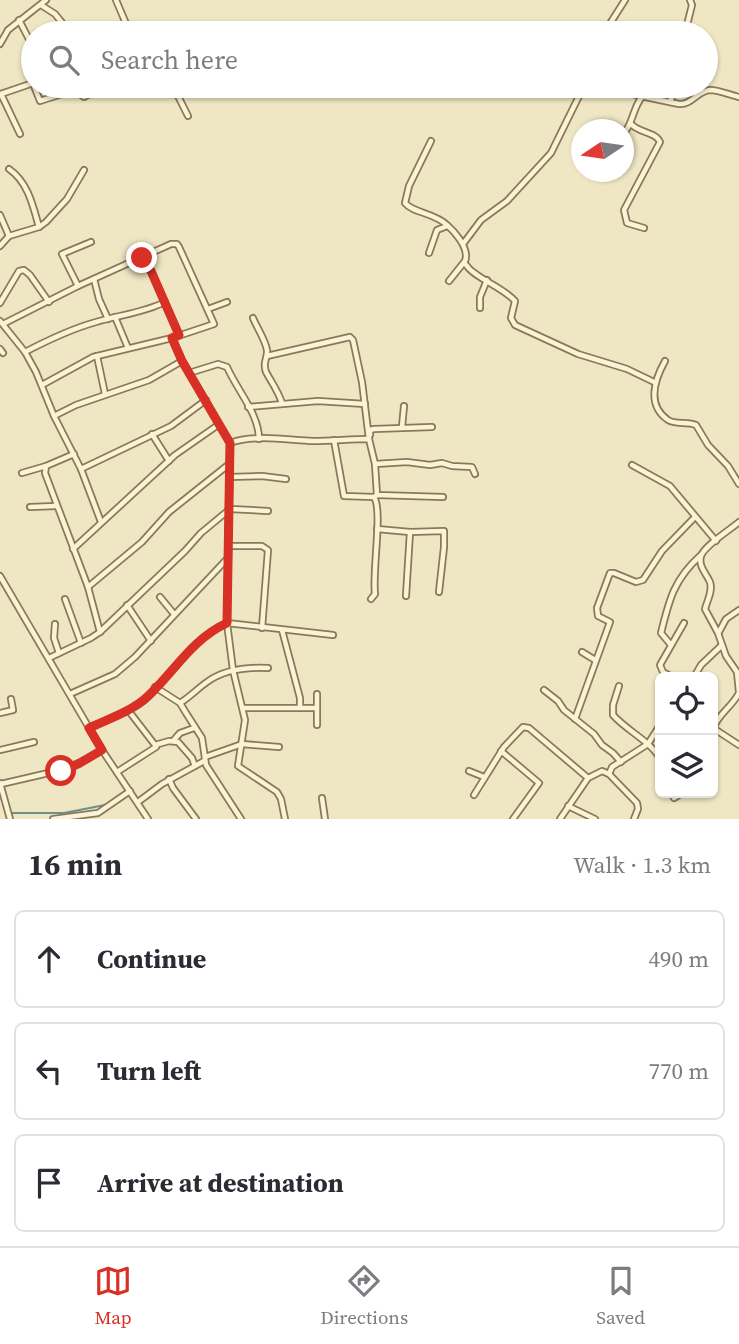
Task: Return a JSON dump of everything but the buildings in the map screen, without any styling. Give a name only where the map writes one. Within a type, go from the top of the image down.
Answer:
[{"type":"street","points":[[0,44],[8,30],[46,0]]},
{"type":"street","points":[[116,0],[125,21]]},
{"type":"street","points":[[613,21],[625,0]]},
{"type":"street","points":[[688,21],[692,5],[690,0]]},
{"type":"street","points":[[41,5],[61,21]]},
{"type":"street","points":[[19,20],[21,24]]},
{"type":"street","points":[[20,134],[1,94],[21,89]]},
{"type":"street","points":[[718,91],[739,97]]},
{"type":"street","points":[[179,98],[188,116]]},
{"type":"street","points":[[463,244],[481,220],[507,201],[551,153],[578,98]]},
{"type":"street","points":[[632,119],[639,98]]},
{"type":"street","points":[[645,98],[687,104],[694,98]]},
{"type":"street","points":[[670,102],[672,98]]},
{"type":"street","points":[[634,126],[641,132],[656,136],[660,142],[624,210],[627,223],[644,228]]},
{"type":"street","points":[[431,141],[415,172],[405,203],[437,217],[448,226],[463,244],[469,269],[515,301],[512,321],[518,327],[564,345],[578,354],[627,369],[654,382]]},
{"type":"street","points":[[9,169],[17,175],[28,192],[39,227]]},
{"type":"street","points":[[0,246],[9,236],[39,227],[67,199],[84,170]]},
{"type":"street","points":[[0,215],[9,236]]},
{"type":"street","points":[[429,253],[437,230],[448,226]]},
{"type":"street","points":[[78,286],[62,254],[91,242]]},
{"type":"street","points":[[43,385],[97,356],[211,326],[213,321],[177,244],[171,244],[1,322],[25,352],[43,385],[54,416],[81,469],[101,522]]},
{"type":"street","points":[[142,258],[151,271],[179,335]]},
{"type":"street","points":[[449,281],[465,261]]},
{"type":"street","points":[[0,303],[19,271],[24,270],[49,302]]},
{"type":"street","points":[[94,279],[108,319]]},
{"type":"street","points":[[480,308],[480,299],[487,280]]},
{"type":"street","points":[[25,352],[50,339],[108,319],[137,313],[164,302]]},
{"type":"street","points":[[208,309],[227,302]]},
{"type":"street","points":[[115,317],[128,348]]},
{"type":"street","points":[[253,318],[266,346],[266,372],[276,386],[282,403]]},
{"type":"street","points":[[267,356],[350,337],[354,344],[375,464],[378,513],[373,574],[375,594],[371,599]]},
{"type":"street","points":[[172,338],[182,361],[230,443],[227,623],[233,670],[245,720],[238,766],[278,792],[285,819]]},
{"type":"street","points":[[97,356],[105,394]]},
{"type":"street","points":[[54,416],[105,394],[149,380],[182,361]]},
{"type":"street","points":[[665,361],[654,382],[654,398],[667,419],[696,425],[708,446],[729,466],[739,484]]},
{"type":"street","points":[[189,373],[222,364],[227,367],[248,407],[259,432],[259,439]]},
{"type":"street","points":[[81,469],[171,426],[206,400]]},
{"type":"street","points":[[248,407],[318,401],[365,404]]},
{"type":"street","points":[[402,428],[404,406]]},
{"type":"street","points":[[73,549],[169,461],[218,425]]},
{"type":"street","points":[[369,439],[370,430],[374,429],[432,427]]},
{"type":"street","points":[[152,434],[169,461]]},
{"type":"street","points":[[230,443],[259,439],[369,439]]},
{"type":"street","points":[[334,440],[344,496],[443,498]]},
{"type":"street","points":[[22,473],[74,454]]},
{"type":"street","points":[[375,464],[442,463],[472,467],[475,474]]},
{"type":"street","points":[[88,587],[142,542],[169,512],[229,465]]},
{"type":"street","points":[[632,465],[670,486],[694,518],[716,541]]},
{"type":"street","points":[[46,466],[45,472],[56,506],[88,587],[100,632]]},
{"type":"street","points":[[229,477],[262,475],[286,479]]},
{"type":"street","points":[[30,506],[56,506]]},
{"type":"street","points":[[49,658],[100,632],[201,533],[230,509],[268,511]]},
{"type":"street","points":[[575,719],[610,622],[598,616],[597,608],[610,573],[636,582],[643,580],[663,551],[694,518]]},
{"type":"street","points":[[671,645],[661,633],[672,592],[681,577],[707,547],[739,522]]},
{"type":"street","points":[[377,529],[410,532],[434,530],[445,533],[439,593]]},
{"type":"street","points":[[406,596],[410,532]]},
{"type":"street","points":[[228,546],[262,546],[268,550],[262,628]]},
{"type":"street","points":[[701,555],[702,569],[710,582],[705,610],[718,633],[721,646],[737,672],[739,693],[730,708],[718,719]]},
{"type":"street","points":[[70,694],[114,674],[151,641],[227,560]]},
{"type":"street","points":[[0,576],[102,750],[148,819]]},
{"type":"street","points":[[0,594],[9,591]]},
{"type":"street","points":[[160,597],[174,614]]},
{"type":"street","points":[[65,599],[81,643]]},
{"type":"street","points":[[128,605],[151,641]]},
{"type":"street","points":[[718,633],[726,619],[739,610]]},
{"type":"street","points":[[89,728],[147,698],[194,645],[211,630],[227,623],[333,635]]},
{"type":"street","points":[[664,672],[660,669],[684,623]]},
{"type":"street","points":[[55,624],[54,638],[60,653]]},
{"type":"street","points":[[282,629],[300,707]]},
{"type":"street","points":[[697,672],[721,646]]},
{"type":"street","points":[[582,652],[596,660]]},
{"type":"street","points":[[180,703],[213,678],[233,670],[268,668]]},
{"type":"street","points":[[620,686],[613,705],[613,715],[655,751]]},
{"type":"street","points":[[155,687],[180,703],[202,738],[205,761],[241,819]]},
{"type":"street","points":[[544,690],[621,762]]},
{"type":"street","points":[[317,694],[317,725]]},
{"type":"street","points":[[0,713],[13,710],[12,699]]},
{"type":"street","points":[[244,708],[316,708]]},
{"type":"street","points":[[128,710],[157,746]]},
{"type":"street","points":[[474,795],[501,751],[523,727],[529,728],[588,778]]},
{"type":"street","points":[[117,772],[157,746],[173,741],[180,733],[194,728]]},
{"type":"street","points":[[718,732],[739,744]]},
{"type":"street","points":[[609,774],[612,767],[648,744],[655,733]]},
{"type":"street","points":[[173,741],[180,744],[195,766]]},
{"type":"street","points":[[0,750],[34,742]]},
{"type":"street","points":[[138,802],[169,779],[242,744],[279,747]]},
{"type":"street","points":[[10,819],[0,783],[70,768],[102,750]]},
{"type":"street","points":[[501,751],[539,783],[513,819]]},
{"type":"street","points":[[469,771],[484,777]]},
{"type":"street","points":[[560,819],[588,778],[602,771],[609,774],[637,803],[634,819]]},
{"type":"street","points":[[169,779],[196,819]]},
{"type":"street","points":[[53,819],[98,813],[130,791]]},
{"type":"street","points":[[322,798],[325,819]]},
{"type":"street","points":[[568,806],[592,818]]},
{"type":"waterway","points":[[12,813],[64,813],[105,805]]},
{"type":"route","points":[[61,771],[102,750],[89,728],[147,698],[194,645],[211,630],[227,623],[230,443],[182,361],[172,338],[179,335],[151,271],[142,258]]}]
